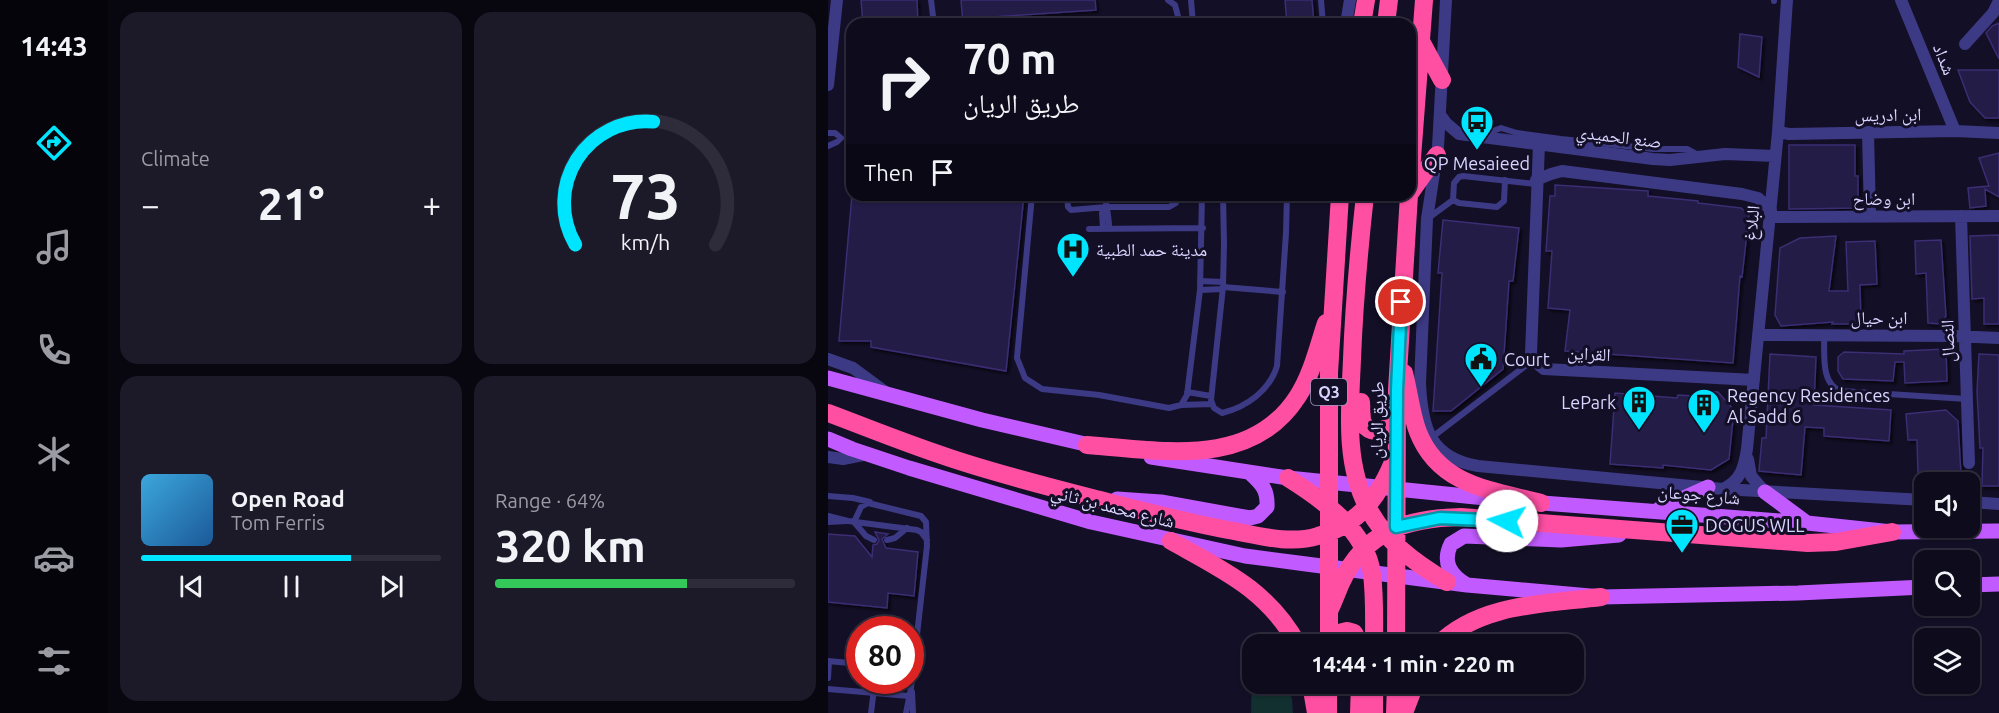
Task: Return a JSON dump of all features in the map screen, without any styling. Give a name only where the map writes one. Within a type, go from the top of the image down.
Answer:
[{"type":"highway","points":[[1358,18],[1364,0]]},
{"type":"highway","points":[[1387,18],[1389,0]]},
{"type":"highway","points":[[1416,114],[1424,0]]},
{"type":"highway","points":[[1422,43],[1442,80]]},
{"type":"highway","points":[[1416,185],[1438,151]]},
{"type":"highway","name":"Q3","points":[[1330,634],[1329,384],[1340,201]]},
{"type":"highway","points":[[1364,201],[1354,324],[1351,394],[1353,464],[1367,507],[1414,561],[1447,582]]},
{"type":"highway","name":"طريق الريان","points":[[1396,634],[1396,574],[1388,489],[1396,455],[1399,348],[1410,201]]},
{"type":"highway","points":[[1362,220],[1365,316],[1360,417],[1365,427],[1375,432],[1385,429],[1396,420]]},
{"type":"highway","points":[[1087,445],[1204,451],[1230,447],[1256,436],[1271,426],[1298,396],[1308,377],[1333,301]]},
{"type":"highway","points":[[1399,348],[1417,429],[1431,457],[1442,468],[1461,480],[1541,502]]},
{"type":"highway","points":[[828,413],[948,457],[1029,482],[1186,522],[1284,539],[1303,539],[1347,524],[1388,489]]},
{"type":"highway","points":[[1288,478],[1329,506],[1347,524],[1364,550],[1372,572],[1374,634]]},
{"type":"highway","points":[[1330,609],[1349,570],[1364,550],[1420,520],[1461,517],[1808,543],[1846,541],[1892,532]]},
{"type":"highway","points":[[1171,541],[1241,580],[1263,598],[1290,634]]},
{"type":"highway","points":[[1451,634],[1473,620],[1504,609],[1601,597]]},
{"type":"highway","points":[[1338,634],[1347,631],[1354,634]]},
{"type":"highway","points":[[1313,694],[1316,713]]},
{"type":"highway","points":[[1328,694],[1328,713]]},
{"type":"highway","points":[[1359,713],[1360,694]]},
{"type":"highway","points":[[1374,694],[1374,713]]},
{"type":"highway","points":[[1395,713],[1396,694]]},
{"type":"highway","points":[[1404,713],[1411,694]]},
{"type":"main road","points":[[828,378],[982,420],[1087,445],[1250,473],[1388,489]]},
{"type":"main road","name":"شارع محمد بن ثاني","points":[[828,439],[868,454],[1091,522],[1245,556],[1396,574]]},
{"type":"main road","points":[[1090,497],[1161,502],[1250,518],[1258,516],[1268,507],[1268,497],[1265,487],[1250,473]]},
{"type":"main road","points":[[1657,510],[1715,488]]},
{"type":"main road","name":"شارع جوعان","points":[[1388,489],[1657,510],[1892,532],[1999,531]]},
{"type":"main road","points":[[1765,492],[1807,523]]},
{"type":"main road","points":[[1467,585],[1452,573],[1446,560],[1451,544],[1464,536],[1561,540],[1646,532]]},
{"type":"main road","points":[[1396,574],[1467,585],[1601,597],[1798,593],[1914,587]]},
{"type":"main road","points":[[1980,585],[1999,584]]},
{"type":"street","points":[[828,85],[837,0]]},
{"type":"street","points":[[1350,0],[1356,18]]},
{"type":"street","points":[[1431,438],[1421,410],[1420,383],[1427,219],[1438,151],[1446,0]]},
{"type":"street","name":"البلاغ","points":[[1715,488],[1730,485],[1740,476],[1747,449],[1778,132],[1787,0]]},
{"type":"street","name":"شداد","points":[[1901,0],[1956,131]]},
{"type":"street","points":[[1965,44],[1993,13],[1999,1]]},
{"type":"street","points":[[1438,151],[1452,137],[1459,134],[1441,116]]},
{"type":"street","name":"ابن ادريس","points":[[1778,132],[1789,134],[1956,131],[1999,134]]},
{"type":"street","points":[[1868,132],[1870,216]]},
{"type":"street","name":"صنع الحميدي","points":[[1459,134],[1662,160],[1725,154],[1775,156]]},
{"type":"street","points":[[1533,360],[1531,354],[1539,144]]},
{"type":"street","points":[[1536,182],[1562,171],[1742,194],[1758,198],[1770,213]]},
{"type":"street","name":"ابن وضاح","points":[[1770,213],[1999,216]]},
{"type":"street","name":"النصال","points":[[1961,216],[1969,463]]},
{"type":"street","name":"ابن حيال","points":[[1758,335],[1999,338]]},
{"type":"street","points":[[828,359],[853,368],[891,395]]},
{"type":"street","name":"القراين","points":[[1533,360],[1544,369],[1754,380]]},
{"type":"street","name":"شارع جوعان","points":[[1431,438],[1440,450],[1461,463],[1715,488],[1914,499]]},
{"type":"street","name":"البلاغ","points":[[1747,449],[1751,476],[1765,492]]},
{"type":"street","points":[[828,457],[843,459],[868,454]]},
{"type":"street","points":[[1980,503],[1999,504]]},
{"type":"lane","points":[[931,0],[933,18]]},
{"type":"lane","points":[[1168,0],[1175,5],[1178,18]]},
{"type":"lane","points":[[1191,0],[1192,18]]},
{"type":"lane","points":[[1321,0],[1322,18]]},
{"type":"lane","points":[[1480,137],[1501,128],[1517,134],[1654,149],[1687,148],[1701,156]]},
{"type":"lane","points":[[828,133],[835,133],[841,138],[828,146]]},
{"type":"lane","points":[[1453,200],[1454,183],[1459,177],[1536,182]]},
{"type":"lane","points":[[1453,200],[1459,203],[1497,207],[1504,201],[1505,180]]},
{"type":"lane","points":[[1427,219],[1453,200]]},
{"type":"lane","points":[[1031,201],[1017,358],[1025,378],[1036,387],[1049,390],[1090,394],[1169,408],[1181,405],[1212,404]]},
{"type":"lane","points":[[1068,201],[1071,210],[1106,207],[1169,207],[1176,201]]},
{"type":"lane","points":[[1106,201],[1106,207],[1102,213],[1106,228]]},
{"type":"lane","points":[[1181,405],[1186,399],[1200,290],[1202,201]]},
{"type":"lane","points":[[1223,201],[1223,286],[1211,396],[1212,404],[1219,412],[1230,411],[1242,406],[1264,389],[1277,366],[1287,201]]},
{"type":"lane","points":[[1089,229],[1203,228]]},
{"type":"lane","points":[[1200,281],[1223,286],[1283,292]]},
{"type":"lane","points":[[1200,290],[1223,286]]},
{"type":"lane","points":[[1824,335],[1827,376],[1834,388],[1841,391],[1968,399]]},
{"type":"lane","points":[[1431,438],[1533,360]]},
{"type":"lane","points":[[1187,392],[1211,396]]},
{"type":"lane","points":[[828,496],[871,502],[921,516],[926,522],[927,540],[918,616]]},
{"type":"lane","points":[[851,521],[861,507],[871,502]]},
{"type":"lane","points":[[828,516],[907,528],[921,532],[927,540]]},
{"type":"lane","points":[[828,522],[851,521],[866,536],[874,540]]},
{"type":"lane","points":[[887,540],[902,534],[907,528]]},
{"type":"lane","points":[[828,678],[829,661],[846,663]]},
{"type":"lane","points":[[828,689],[846,691]]},
{"type":"lane","points":[[871,713],[873,694]]},
{"type":"lane","points":[[885,694],[909,696],[906,713]]},
{"type":"lane","points":[[911,694],[913,713]]},
{"type":"green space","points":[[1251,694],[1290,694],[1293,713],[1251,713]]},
{"type":"building","points":[[861,0],[917,0],[918,18],[862,18]]},
{"type":"building","points":[[961,0],[1095,0],[1096,10],[991,18],[962,18]]},
{"type":"building","points":[[1285,0],[1312,0],[1314,18],[1286,18]]},
{"type":"building","points":[[1999,23],[1999,59],[1986,33],[1992,26]]},
{"type":"building","points":[[1740,34],[1762,37],[1759,77],[1738,67]]},
{"type":"building","points":[[1958,70],[1999,70],[1999,118],[1985,118],[1970,102]]},
{"type":"building","points":[[1789,145],[1855,145],[1858,208],[1789,209]]},
{"type":"building","points":[[1999,153],[1999,197],[1985,189],[1986,206],[1970,208],[1968,188],[1989,186],[1979,158]]},
{"type":"building","points":[[1555,185],[1648,191],[1648,196],[1741,208],[1749,215],[1742,277],[1740,276],[1733,363],[1565,351],[1570,310],[1548,308],[1552,251],[1546,251],[1550,196],[1555,196]]},
{"type":"building","points":[[851,201],[1023,201],[1006,371],[871,347],[871,341],[839,341]]},
{"type":"building","points":[[1443,220],[1519,228],[1513,281],[1509,281],[1503,369],[1451,411],[1433,411],[1442,273],[1438,273]]},
{"type":"building","points":[[1999,235],[1999,324],[1984,324],[1984,298],[1972,299],[1970,236]]},
{"type":"building","points":[[1836,236],[1829,291],[1848,291],[1846,242],[1875,241],[1877,284],[1860,285],[1861,324],[1832,324],[1833,322],[1781,326],[1775,315],[1780,248],[1800,238]]},
{"type":"building","points":[[1941,240],[1946,316],[1941,324],[1928,323],[1926,273],[1916,274],[1915,241]]},
{"type":"building","points":[[1946,349],[1947,381],[1905,383],[1904,362],[1895,362],[1893,381],[1843,379],[1838,371],[1838,357],[1844,352],[1904,354],[1904,351]]},
{"type":"building","points":[[1770,354],[1816,357],[1814,405],[1891,410],[1889,441],[1824,436],[1824,428],[1805,427],[1801,475],[1759,471],[1762,438],[1766,438]]},
{"type":"building","points":[[1979,354],[1999,355],[1999,486],[1982,486],[1983,448],[1980,448],[1977,391]]},
{"type":"building","points":[[1702,391],[1718,392],[1734,410],[1729,459],[1711,470],[1663,465],[1663,468],[1610,464],[1615,393],[1677,398],[1678,395],[1694,396]]},
{"type":"building","points":[[1946,410],[1958,421],[1961,472],[1918,472],[1917,440],[1908,440],[1906,414]]},
{"type":"building","points":[[875,532],[888,534],[882,539],[886,548],[918,552],[914,596],[888,593],[887,608],[828,602],[828,534],[855,536],[872,557],[873,545],[879,540]]},
{"type":"place","name":"QP Mesaieed","points":[[1477,151]]},
{"type":"place","name":"مدينة حمد الطبية","points":[[1073,278]]},
{"type":"place","name":"Court","points":[[1481,388]]},
{"type":"place","name":"LePark","points":[[1639,431]]},
{"type":"place","name":"Regency Residences Al Sadd 6","points":[[1704,434]]},
{"type":"place","name":"DOGUS WLL","points":[[1682,554]]},
{"type":"route","points":[[1401,302],[1397,390],[1396,527],[1420,520],[1440,518],[1461,517],[1507,521]]}]
